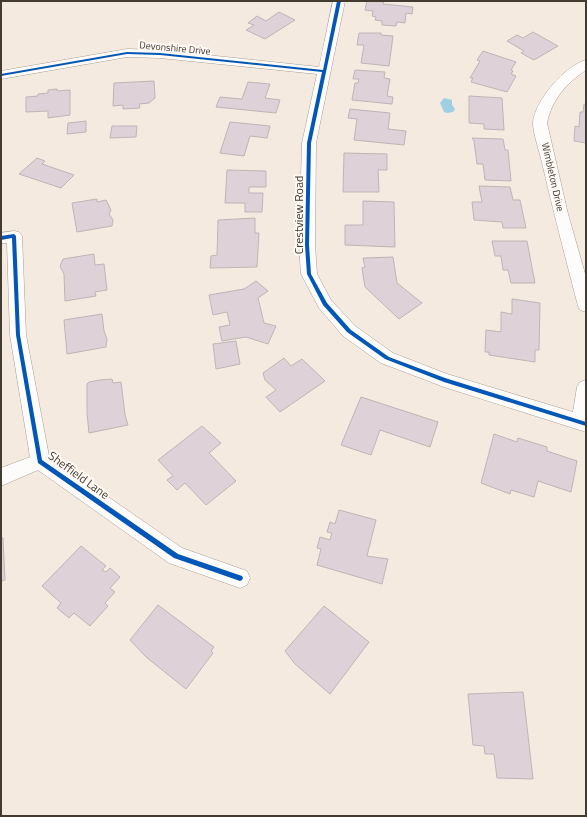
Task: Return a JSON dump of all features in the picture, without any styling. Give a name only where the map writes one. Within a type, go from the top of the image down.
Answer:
[{"type":"street","name":"Crestview Road","points":[[339,1],[309,143],[307,245],[309,274],[325,304],[349,330],[387,358],[444,380],[512,402],[583,422]]},
{"type":"street","name":"Devonshire Drive","points":[[1,75],[127,53],[160,54],[324,72]]},
{"type":"street","name":"Wimbleton Drive","points":[[586,64],[566,78],[552,94],[543,110],[540,123],[561,214],[586,306]]},
{"type":"street","name":"Sheffield Lane","points":[[7,237],[18,335],[40,461],[176,556],[240,578]]},
{"type":"street","points":[[583,422],[586,387]]},
{"type":"street","points":[[1,477],[40,461]]},
{"type":"water","points":[[444,98],[452,100],[452,105],[455,109],[453,112],[444,112],[440,103]]},
{"type":"building","points":[[367,1],[384,1],[383,4],[413,7],[412,14],[406,13],[405,23],[397,22],[396,26],[382,25],[382,21],[375,20],[376,17],[372,16],[373,11],[365,10]]},
{"type":"building","points":[[279,12],[295,20],[265,39],[246,30],[254,25],[248,23],[257,16],[266,21]]},
{"type":"building","points":[[533,32],[558,46],[534,60],[521,53],[524,51],[507,41],[517,35],[523,38]]},
{"type":"building","points":[[359,33],[381,33],[381,35],[393,36],[389,66],[361,63],[364,45],[357,45]]},
{"type":"building","points":[[483,51],[516,62],[511,70],[513,71],[511,74],[516,76],[507,92],[471,82],[473,78],[470,78],[480,61],[477,60]]},
{"type":"building","points":[[355,70],[385,72],[384,78],[390,79],[387,96],[393,97],[392,104],[352,100],[355,83],[358,83],[359,79],[353,79]]},
{"type":"building","points":[[154,81],[155,98],[149,103],[139,104],[140,108],[123,109],[123,105],[113,106],[114,83]]},
{"type":"building","points":[[248,82],[270,84],[265,98],[280,100],[276,113],[216,107],[220,97],[242,99]]},
{"type":"building","points":[[57,89],[57,91],[70,90],[70,115],[48,118],[48,111],[26,112],[26,97],[38,96],[38,94],[48,93],[48,90]]},
{"type":"building","points":[[469,96],[502,98],[504,130],[484,129],[484,124],[469,123]]},
{"type":"building","points":[[584,104],[586,105],[586,143],[574,141],[575,126],[579,127],[580,112],[583,112]]},
{"type":"building","points":[[350,109],[390,113],[388,129],[406,131],[404,145],[354,140],[357,119],[348,118]]},
{"type":"building","points":[[86,121],[86,132],[67,134],[68,123]]},
{"type":"building","points":[[230,122],[270,126],[267,138],[250,136],[244,156],[220,153]]},
{"type":"building","points":[[112,126],[137,126],[136,137],[110,138]]},
{"type":"building","points":[[472,138],[503,139],[505,150],[508,150],[511,181],[485,180],[483,164],[477,164],[474,141]]},
{"type":"building","points":[[344,153],[387,154],[387,170],[378,170],[379,192],[343,192]]},
{"type":"building","points":[[37,158],[45,161],[42,164],[74,175],[61,188],[19,174]]},
{"type":"building","points":[[227,170],[266,171],[266,187],[249,187],[249,193],[263,193],[262,212],[245,212],[245,203],[225,203]]},
{"type":"building","points":[[479,186],[510,187],[513,200],[520,200],[526,228],[503,228],[502,222],[474,220],[472,202],[482,202]]},
{"type":"building","points":[[97,199],[97,202],[106,200],[111,210],[109,214],[113,220],[112,226],[77,232],[72,203]]},
{"type":"building","points":[[363,201],[394,202],[395,247],[345,245],[345,225],[363,225]]},
{"type":"building","points":[[255,218],[255,233],[259,233],[257,267],[210,268],[211,256],[217,255],[218,220]]},
{"type":"building","points":[[492,241],[527,241],[535,283],[511,283],[508,270],[503,270],[501,256],[495,256]]},
{"type":"building","points":[[94,254],[95,265],[104,264],[107,290],[95,292],[96,296],[65,301],[64,274],[60,266],[63,259]]},
{"type":"building","points":[[393,257],[397,283],[422,303],[399,319],[365,287],[362,268],[365,267],[363,258]]},
{"type":"building","points":[[256,281],[268,291],[258,298],[264,323],[276,326],[268,344],[246,337],[222,341],[219,327],[230,325],[227,312],[213,315],[209,295],[244,289]]},
{"type":"building","points":[[512,299],[540,303],[539,350],[535,350],[535,362],[489,355],[489,352],[485,352],[486,330],[501,332],[501,312],[512,314]]},
{"type":"building","points":[[102,314],[104,331],[107,339],[106,347],[67,354],[64,320]]},
{"type":"building","points":[[236,341],[240,364],[216,369],[213,344]]},
{"type":"building","points":[[284,358],[291,366],[302,359],[325,381],[280,412],[266,397],[276,390],[265,380],[263,373]]},
{"type":"building","points":[[112,379],[113,383],[121,382],[125,415],[128,425],[89,433],[87,384],[89,382]]},
{"type":"building","points":[[361,397],[438,422],[430,447],[380,430],[371,455],[341,445]]},
{"type":"building","points":[[202,426],[221,443],[209,453],[236,481],[206,505],[185,483],[177,490],[167,480],[173,476],[158,460]]},
{"type":"building","points":[[494,434],[517,442],[518,438],[547,447],[547,451],[577,461],[571,492],[538,481],[534,497],[511,490],[510,494],[481,483]]},
{"type":"building","points":[[339,510],[376,520],[367,556],[388,559],[382,584],[317,565],[321,549],[317,548],[320,537],[330,540],[332,533],[327,532],[330,522],[335,524]]},
{"type":"building","points":[[1,538],[3,538],[5,580],[1,581]]},
{"type":"building","points":[[81,546],[106,566],[102,570],[106,572],[110,568],[120,577],[110,588],[115,592],[105,603],[108,606],[90,626],[74,613],[69,618],[57,608],[61,603],[42,586]]},
{"type":"building","points":[[158,605],[214,647],[211,651],[213,653],[186,689],[146,657],[130,640]]},
{"type":"building","points":[[324,606],[369,642],[330,694],[295,664],[285,651]]},
{"type":"building","points":[[523,692],[533,779],[497,778],[494,754],[485,754],[484,746],[473,745],[468,694]]},
{"type":"cycle path","points":[[339,1],[309,143],[307,245],[309,274],[325,304],[349,331],[387,358],[444,380],[586,424]]},
{"type":"cycle path","points":[[1,75],[127,53],[160,54],[324,71]]},
{"type":"cycle path","points":[[1,238],[14,236],[18,335],[40,461],[176,556],[240,578]]}]
